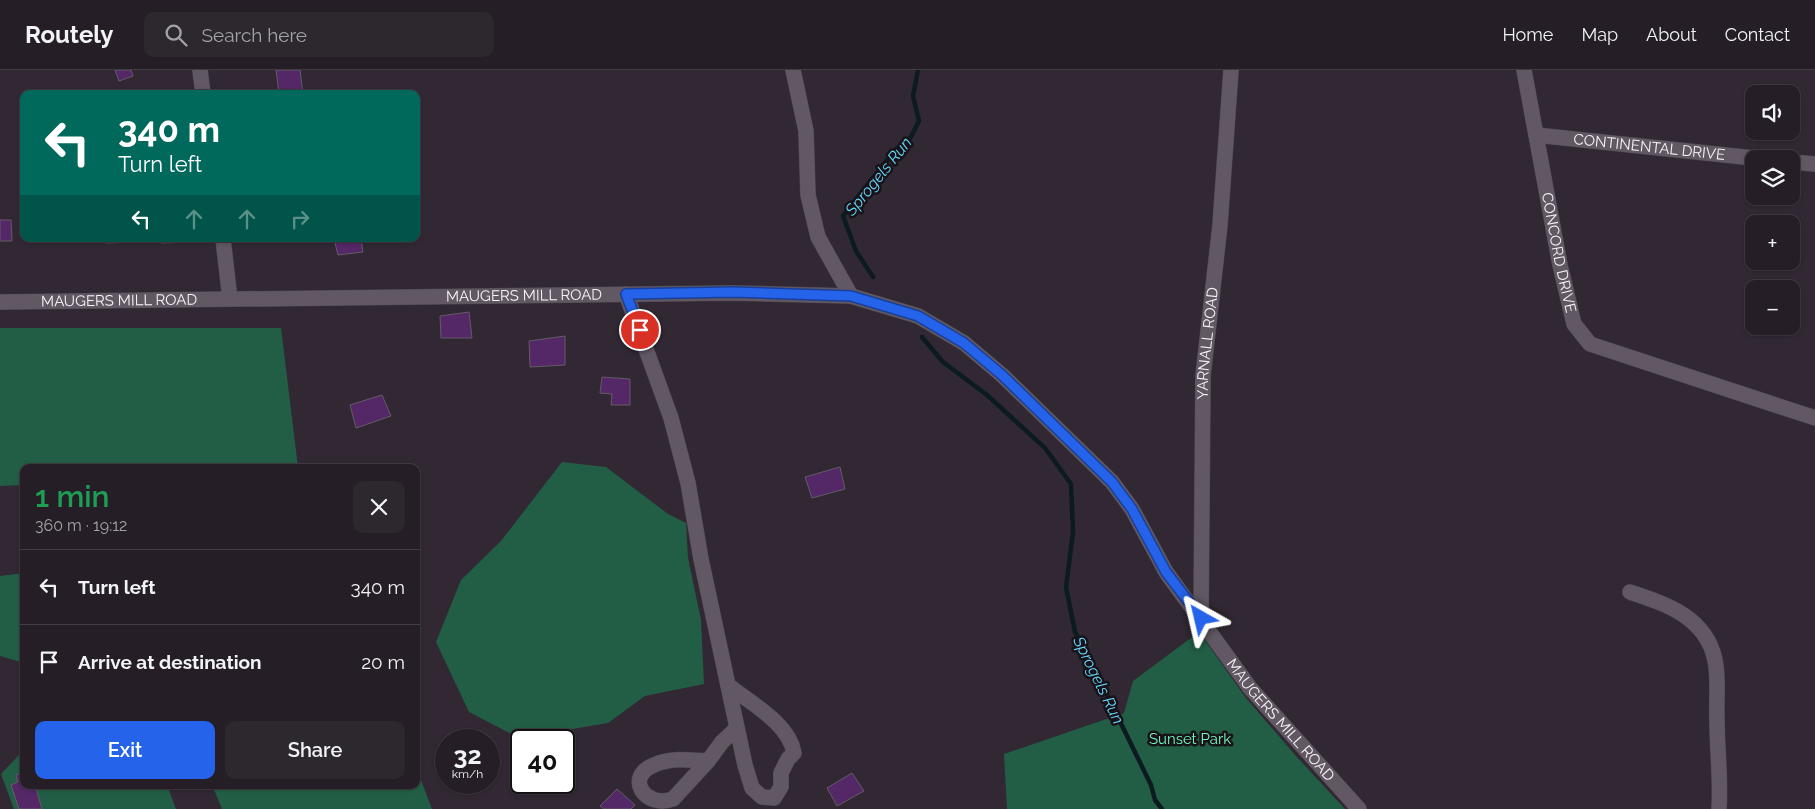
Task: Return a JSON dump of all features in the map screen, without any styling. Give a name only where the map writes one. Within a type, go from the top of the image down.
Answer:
[{"type":"street","points":[[200,70],[202,90]]},
{"type":"street","points":[[794,70],[806,131],[808,195],[818,237],[851,296]]},
{"type":"street","name":"YARNALL ROAD","points":[[1201,618],[1203,376],[1220,225],[1231,70]]},
{"type":"street","name":"CONCORD DRIVE","points":[[1524,70],[1560,265],[1574,324],[1590,344],[1815,418]]},
{"type":"street","name":"CONTINENTAL DRIVE","points":[[1536,135],[1745,157]]},
{"type":"street","points":[[1800,163],[1815,164]]},
{"type":"street","points":[[223,242],[230,299]]},
{"type":"street","name":"MAUGERS MILL ROAD","points":[[0,302],[734,292],[851,296],[918,316],[964,343],[1002,375],[1112,482],[1132,509],[1166,572],[1250,688],[1359,809]]},
{"type":"street","points":[[626,294],[671,418],[688,483],[701,559],[745,765],[752,788],[762,797],[774,798],[782,787],[781,773],[788,759],[794,753],[792,742],[767,713],[728,684]]},
{"type":"street","points":[[1630,592],[1665,604],[1692,620],[1711,646],[1715,660],[1716,677],[1716,721],[1720,778],[1719,809]]},
{"type":"street","points":[[708,761],[722,742],[737,728]]},
{"type":"green space","points":[[0,328],[281,328],[298,464],[20,464],[20,485],[0,486]]},
{"type":"green space","points":[[562,462],[606,467],[668,514],[686,523],[688,558],[701,620],[704,684],[645,696],[608,723],[572,729],[510,729],[510,733],[469,712],[436,642],[461,580],[501,541]]},
{"type":"green space","points":[[20,574],[20,662],[0,656],[0,576]]},
{"type":"green space","name":"Sunset Park","points":[[1199,632],[1246,698],[1345,809],[1007,809],[1004,754],[1124,713],[1133,681]]},
{"type":"green space","points":[[19,755],[20,789],[168,789],[176,809],[14,809],[1,774]]},
{"type":"green space","points":[[420,778],[432,809],[222,809],[214,789],[420,789]]},
{"type":"building","points":[[115,70],[131,70],[133,76],[119,81]]},
{"type":"building","points":[[276,70],[300,70],[302,90],[278,90]]},
{"type":"building","points":[[0,220],[11,220],[12,241],[0,241]]},
{"type":"building","points":[[161,242],[195,242],[161,243]]},
{"type":"building","points":[[335,242],[361,242],[363,252],[338,255]]},
{"type":"building","points":[[469,312],[472,338],[441,338],[440,316]]},
{"type":"building","points":[[565,336],[565,365],[530,367],[529,341]]},
{"type":"building","points":[[602,377],[630,379],[630,405],[611,405],[612,394],[600,393]]},
{"type":"building","points":[[382,395],[391,416],[356,428],[350,405]]},
{"type":"building","points":[[840,467],[845,489],[812,498],[805,477]]},
{"type":"building","points":[[852,773],[864,791],[837,806],[827,788]]},
{"type":"building","points":[[20,774],[20,789],[36,789],[42,809],[19,809],[11,785],[18,782],[16,775]]},
{"type":"building","points":[[617,789],[635,805],[631,809],[604,809],[600,806]]},
{"type":"waterway","name":"Sprogels Run","points":[[873,277],[856,251],[843,216],[894,151],[911,137],[919,121],[913,96],[918,70]]},
{"type":"waterway","name":"Sprogels Run","points":[[922,337],[943,362],[987,395],[1045,448],[1071,484],[1073,532],[1066,587],[1075,632],[1151,785],[1155,800],[1162,809]]},
{"type":"route","points":[[640,330],[626,294],[734,292],[745,294],[851,296],[918,316],[964,343],[1002,375],[1112,482],[1132,509],[1166,572],[1201,618]]}]
